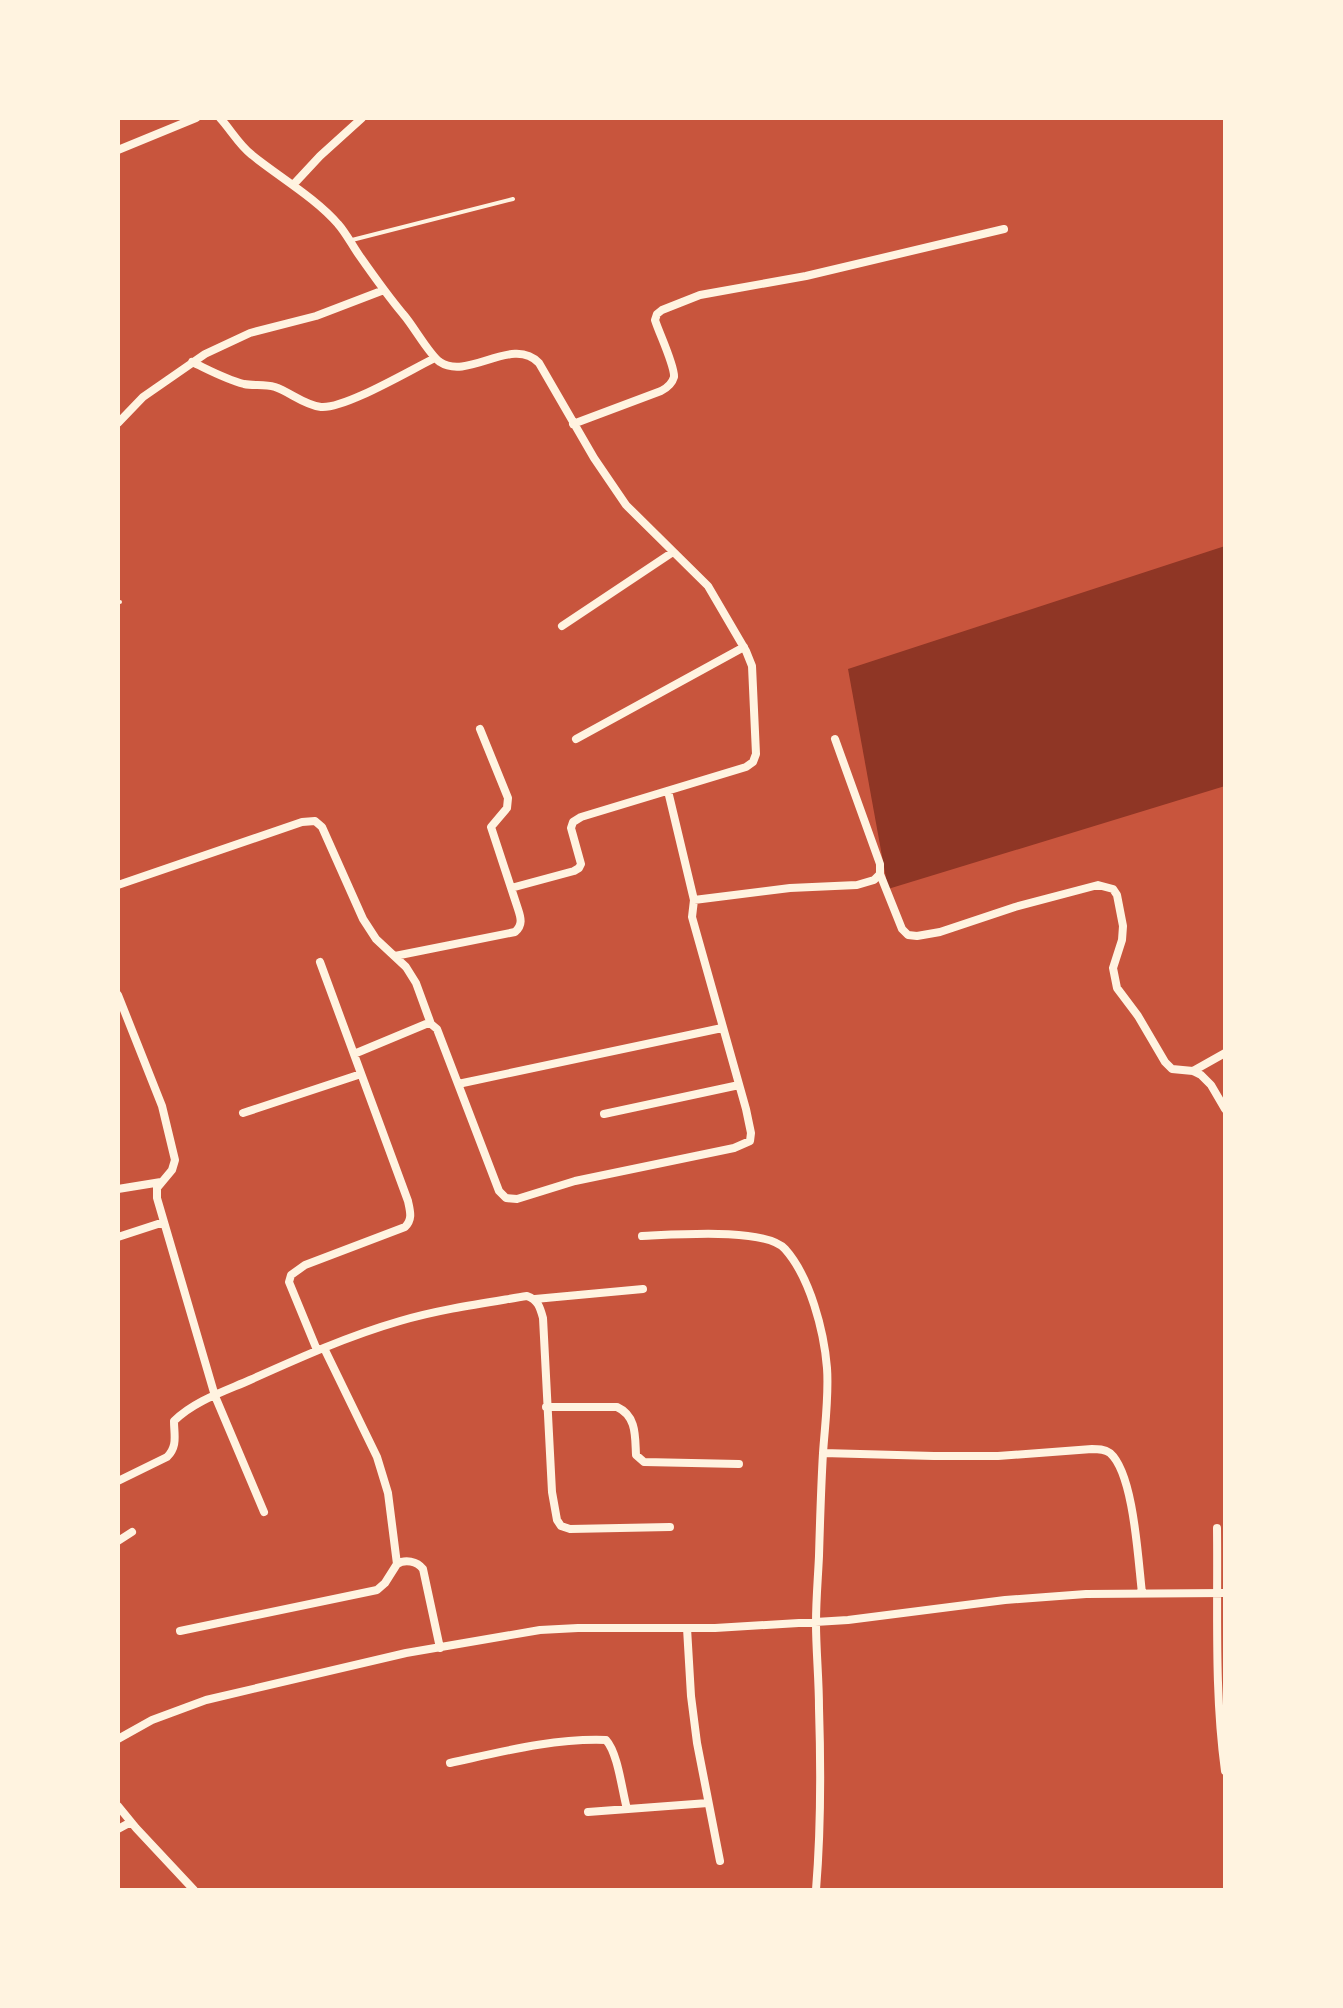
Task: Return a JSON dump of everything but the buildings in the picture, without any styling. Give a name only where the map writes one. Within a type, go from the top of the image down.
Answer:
[{"type":"street","points":[[118,150],[196,118]]},
{"type":"street","points":[[220,118],[250,154],[293,185],[338,224],[435,358],[448,366],[458,367],[511,354],[533,356],[626,505],[708,586],[752,666],[756,754],[753,762],[746,767],[581,817],[573,822],[571,828],[581,864],[579,868],[511,888]]},
{"type":"street","points":[[293,185],[362,118]]},
{"type":"street","points":[[573,424],[670,386],[674,378],[673,368],[655,320],[657,314],[672,305],[700,295],[806,276],[1004,229]]},
{"type":"street","points":[[118,423],[143,397],[205,354],[250,333],[316,316],[384,290]]},
{"type":"street","points":[[192,362],[248,385],[279,388],[321,407],[344,403],[435,358]]},
{"type":"street","points":[[562,626],[673,552]]},
{"type":"street","points":[[576,739],[744,647]]},
{"type":"street","points":[[395,956],[515,932],[519,928],[521,921],[491,827],[507,808],[508,798],[480,729]]},
{"type":"street","points":[[835,739],[880,864],[880,874],[902,929],[908,935],[940,932],[1015,907],[1098,885],[1113,889],[1123,926],[1113,968],[1117,988],[1165,1062],[1172,1069],[1201,1075],[1211,1085],[1225,1109]]},
{"type":"street","points":[[118,885],[302,822],[315,821],[322,827],[363,919],[376,939],[406,967],[416,983],[431,1024],[437,1029],[499,1191],[506,1198],[517,1199],[575,1181],[734,1148],[750,1141],[751,1133],[739,1085],[692,917],[694,900],[668,791]]},
{"type":"street","points":[[694,900],[790,888],[857,885],[874,880],[880,874]]},
{"type":"street","points":[[180,1631],[377,1590],[397,1564],[388,1493],[377,1457],[320,1349],[289,1282],[291,1275],[305,1265],[405,1227],[411,1215],[320,962]]},
{"type":"street","points":[[118,995],[162,1106],[175,1160],[172,1170],[157,1188],[157,1198],[215,1396],[264,1512]]},
{"type":"street","points":[[118,1025],[128,1021]]},
{"type":"street","points":[[354,1054],[431,1024]]},
{"type":"street","points":[[458,1084],[722,1028]]},
{"type":"street","points":[[1193,1071],[1225,1053]]},
{"type":"street","points":[[243,1113],[361,1074]]},
{"type":"street","points":[[604,1114],[739,1085]]},
{"type":"street","points":[[118,1189],[161,1182]]},
{"type":"street","points":[[118,1237],[164,1222]]},
{"type":"street","points":[[642,1236],[725,1235],[773,1241],[783,1247],[812,1295],[827,1366],[828,1399],[816,1622],[820,1785],[816,1890]]},
{"type":"street","points":[[118,1481],[173,1451],[174,1421],[179,1415],[320,1349],[399,1321],[449,1309],[527,1296],[535,1299],[643,1289]]},
{"type":"street","points":[[535,1299],[543,1318],[546,1407],[557,1520],[561,1526],[570,1529],[670,1527]]},
{"type":"street","points":[[546,1407],[617,1407],[623,1410],[634,1426],[636,1455],[644,1462],[739,1464]]},
{"type":"street","points":[[823,1453],[982,1456],[1106,1450],[1119,1466],[1126,1485],[1142,1593]]},
{"type":"street","points":[[1217,1528],[1222,1592],[1216,1644],[1217,1701],[1225,1771]]},
{"type":"street","points":[[118,1541],[132,1532]]},
{"type":"street","points":[[397,1564],[407,1561],[417,1563],[423,1569],[440,1648]]},
{"type":"street","points":[[118,1739],[152,1720],[206,1700],[406,1653],[540,1630],[715,1628],[848,1620],[1005,1600],[1086,1594],[1222,1592]]},
{"type":"street","points":[[687,1628],[697,1743],[720,1861]]},
{"type":"street","points":[[450,1763],[527,1747],[606,1740],[611,1745],[627,1809]]},
{"type":"street","points":[[588,1812],[708,1803]]},
{"type":"street","points":[[118,1806],[194,1890]]},
{"type":"street","points":[[118,1829],[131,1822]]},
{"type":"lane","points":[[349,240],[513,199]]},
{"type":"shaded area","points":[[1225,546],[1225,786],[888,889],[848,669]]}]
